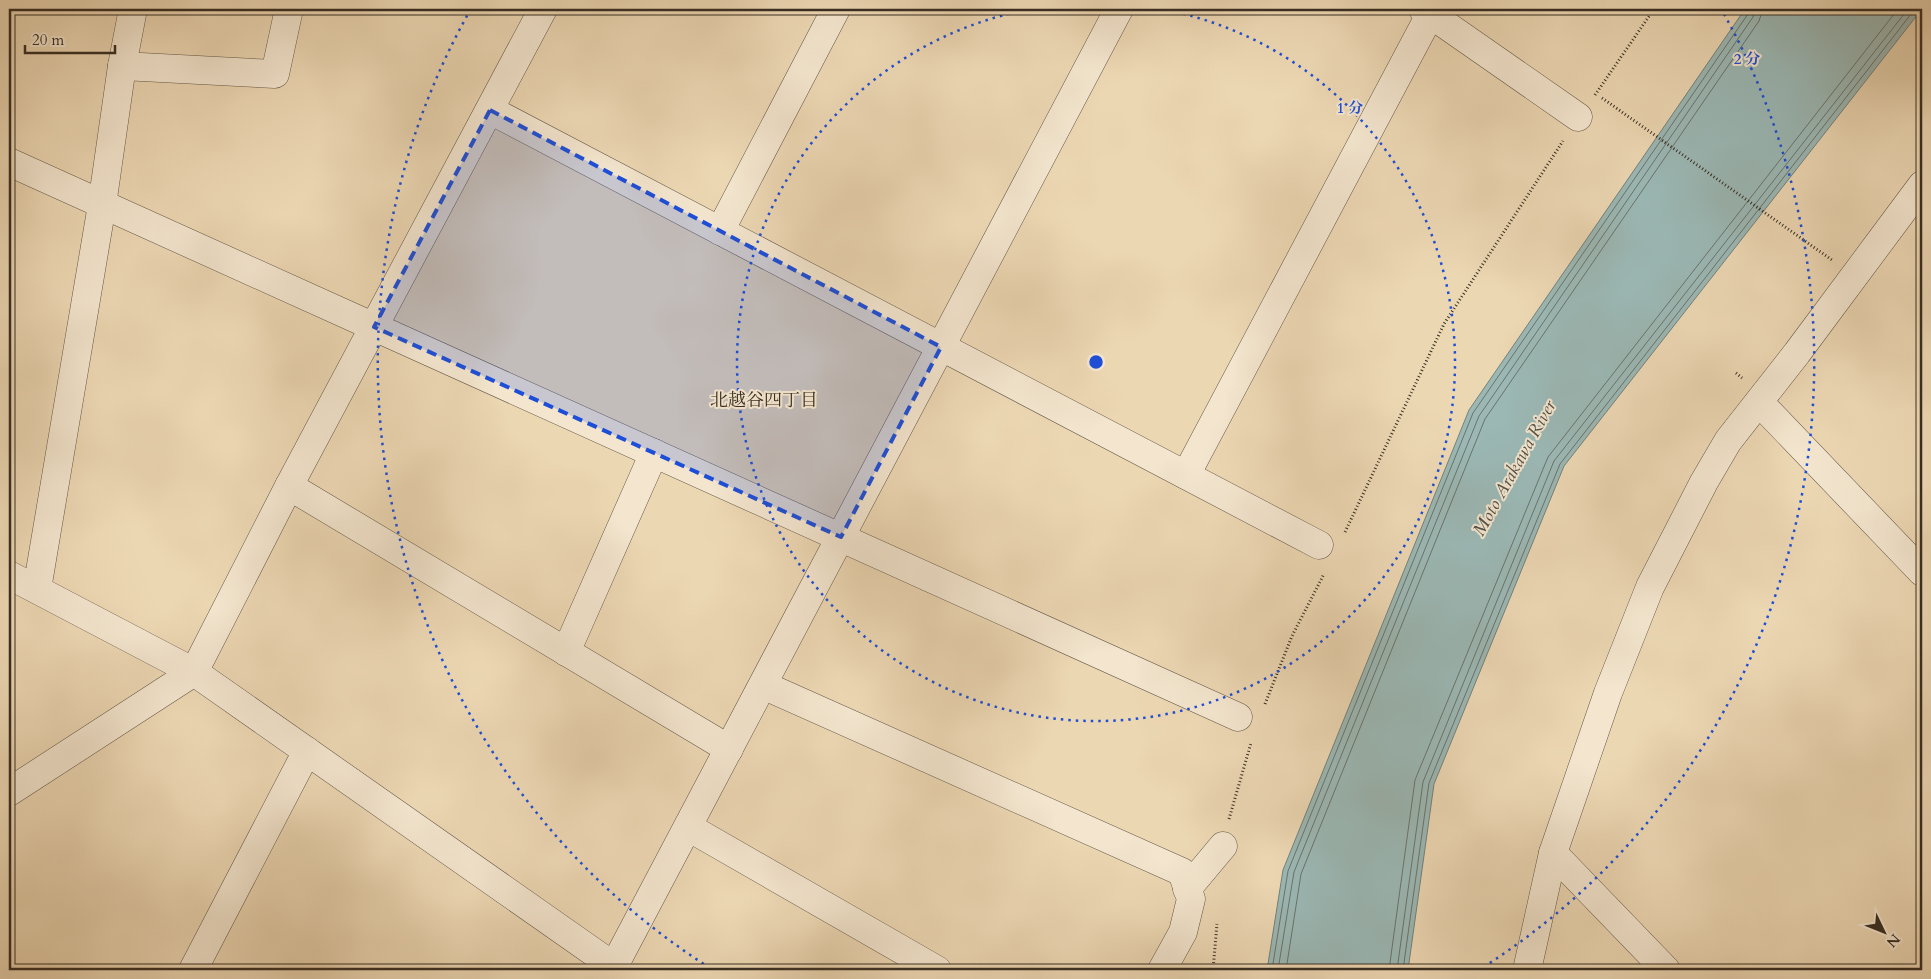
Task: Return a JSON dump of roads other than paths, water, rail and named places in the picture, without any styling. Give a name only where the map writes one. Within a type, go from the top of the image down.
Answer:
[{"type":"street","points":[[36,589],[102,205],[122,66],[133,9]]},
{"type":"street","points":[[122,66],[275,74],[288,9]]},
{"type":"street","points":[[9,792],[194,672],[290,486],[544,9]]},
{"type":"street","points":[[720,231],[836,9]]},
{"type":"street","points":[[9,575],[194,672],[615,969],[762,685],[1119,9]]},
{"type":"street","points":[[1186,475],[1429,10],[1578,117]]},
{"type":"street","points":[[490,110],[1329,550]]},
{"type":"street","points":[[9,162],[1238,716]]},
{"type":"street","points":[[1528,970],[1553,853],[1608,693],[1650,587],[1704,482],[1728,441],[1922,184]]},
{"type":"street","points":[[1759,402],[1922,572]]},
{"type":"street","points":[[566,652],[654,453]]},
{"type":"street","points":[[290,486],[729,748]]},
{"type":"street","points":[[762,685],[1182,872],[1193,890]]},
{"type":"street","points":[[193,970],[307,751]]},
{"type":"street","points":[[688,827],[937,970]]},
{"type":"street","points":[[1162,970],[1183,932],[1193,890],[1223,846]]},
{"type":"street","points":[[1553,853],[1666,970]]},
{"type":"water","name":"Moto Arakawa River","points":[[1745,9],[1922,9],[1564,466],[1434,784],[1408,970],[1267,970],[1283,870],[1469,410]]},
{"type":"district","name":"北越谷四丁目","points":[[764,400]]}]
